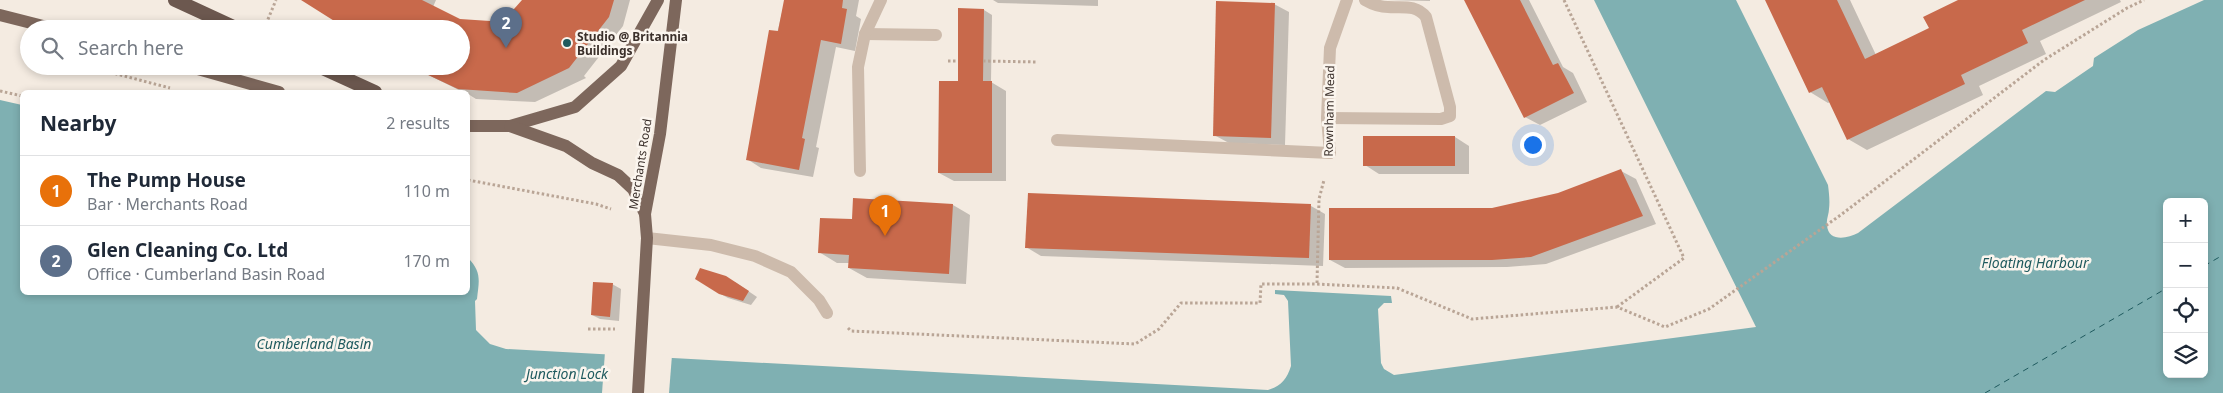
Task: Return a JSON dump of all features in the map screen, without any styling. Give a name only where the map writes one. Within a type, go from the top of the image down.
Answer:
[{"type":"highway","points":[[175,0],[219,20]]},
{"type":"highway","points":[[338,75],[371,90]]},
{"type":"main road","points":[[470,126],[510,126],[575,107],[621,66],[658,0]]},
{"type":"main road","name":"Merchants Road","points":[[638,393],[643,333],[647,238],[645,214],[660,134],[676,0]]},
{"type":"main road","points":[[0,15],[20,20]]},
{"type":"main road","points":[[219,75],[272,90]]},
{"type":"main road","points":[[510,126],[566,146],[592,163],[618,175],[633,189],[645,214]]},
{"type":"street","points":[[860,171],[858,67],[865,34],[881,0]]},
{"type":"street","name":"Rownham Mead","points":[[1330,153],[1328,118],[1330,48],[1347,0]]},
{"type":"street","points":[[1328,118],[1441,119],[1450,116],[1450,107],[1426,17],[1419,10],[1411,7],[1386,7],[1365,0]]},
{"type":"street","points":[[865,34],[936,35]]},
{"type":"street","points":[[1056,140],[1330,153]]},
{"type":"street","points":[[647,238],[711,245],[755,256],[790,272],[819,300],[827,313]]},
{"type":"path","points":[[268,20],[276,0]]},
{"type":"path","points":[[1564,0],[1684,258],[1617,307]]},
{"type":"path","points":[[827,313],[851,330],[1135,344],[1159,329],[1181,303],[1260,303],[1261,284],[1317,284],[1397,288],[1472,319],[1617,307],[1665,327],[1709,309],[1842,214],[1862,196],[2044,60],[2144,0]]},
{"type":"path","points":[[983,61],[1038,62]]},
{"type":"path","points":[[120,75],[176,90]]},
{"type":"path","points":[[0,91],[20,96]]},
{"type":"path","name":"Rownham Mead","points":[[1317,284],[1319,199],[1330,153]]},
{"type":"path","points":[[470,180],[596,204],[613,210]]},
{"type":"path","points":[[588,328],[620,329]]},
{"type":"water","name":"Floating Harbour","points":[[1594,0],[1736,0],[1828,185],[1828,230],[1834,237],[1844,238],[1858,233],[2046,91],[2055,92],[2093,66],[2094,58],[2138,30],[2204,0],[2223,0],[2223,393],[0,393],[0,100],[20,105],[20,295],[470,295],[470,260],[478,272],[477,299],[475,301],[476,330],[490,344],[506,349],[1268,390],[1283,381],[1288,375],[1291,366],[1288,301],[1284,295],[1275,294],[1275,290],[1391,296],[1392,303],[1384,303],[1378,309],[1381,363],[1384,369],[1394,375],[1756,327]]},
{"type":"pier","points":[[605,352],[672,355],[669,393],[602,393]]},
{"type":"building","points":[[301,0],[422,0],[460,19],[490,21],[514,9],[522,0],[614,0],[609,17],[569,68],[517,93],[458,89],[428,75],[470,75],[470,20],[333,20]]},
{"type":"building","points":[[784,0],[843,0],[842,8],[847,9],[841,44],[821,40],[802,138],[805,139],[799,170],[746,160],[769,30],[778,31]]},
{"type":"building","points":[[1464,0],[1520,0],[1553,65],[1558,63],[1574,93],[1524,118]]},
{"type":"building","points":[[1765,0],[1837,0],[1865,59],[1929,28],[1923,17],[1958,0],[2085,0],[2022,30],[2028,43],[1961,75],[1965,84],[1847,140],[1822,87],[1809,93]]},
{"type":"building","points":[[1216,1],[1275,3],[1271,138],[1213,136]]},
{"type":"building","points":[[958,8],[984,9],[983,81],[992,81],[992,173],[938,173],[939,81],[958,81]]},
{"type":"building","points":[[1363,136],[1455,136],[1455,166],[1363,166]]},
{"type":"building","points":[[1621,169],[1643,216],[1531,257],[1492,260],[1329,260],[1329,208],[1492,208],[1558,193]]},
{"type":"building","points":[[1028,193],[1311,204],[1309,258],[1025,248]]},
{"type":"building","points":[[853,198],[953,204],[949,274],[848,268],[849,255],[818,253],[820,218],[852,219]]},
{"type":"building","points":[[700,268],[726,276],[749,291],[743,301],[719,294],[695,279]]},
{"type":"building","points":[[593,282],[613,283],[610,317],[591,315]]},
{"type":"ferry route","points":[[2208,264],[2223,255]]},
{"type":"ferry route","points":[[1985,393],[2163,290]]},
{"type":"place","name":"Studio @ Britannia Buildings","points":[[567,43]]},
{"type":"place","name":"Glen Cleaning Co. Ltd","points":[[506,48]]},
{"type":"place","name":"The Pump House","points":[[885,236]]},
{"type":"water label","name":"Cumberland Basin","points":[[314,343]]},
{"type":"water label","name":"Junction Lock","points":[[567,373]]}]
